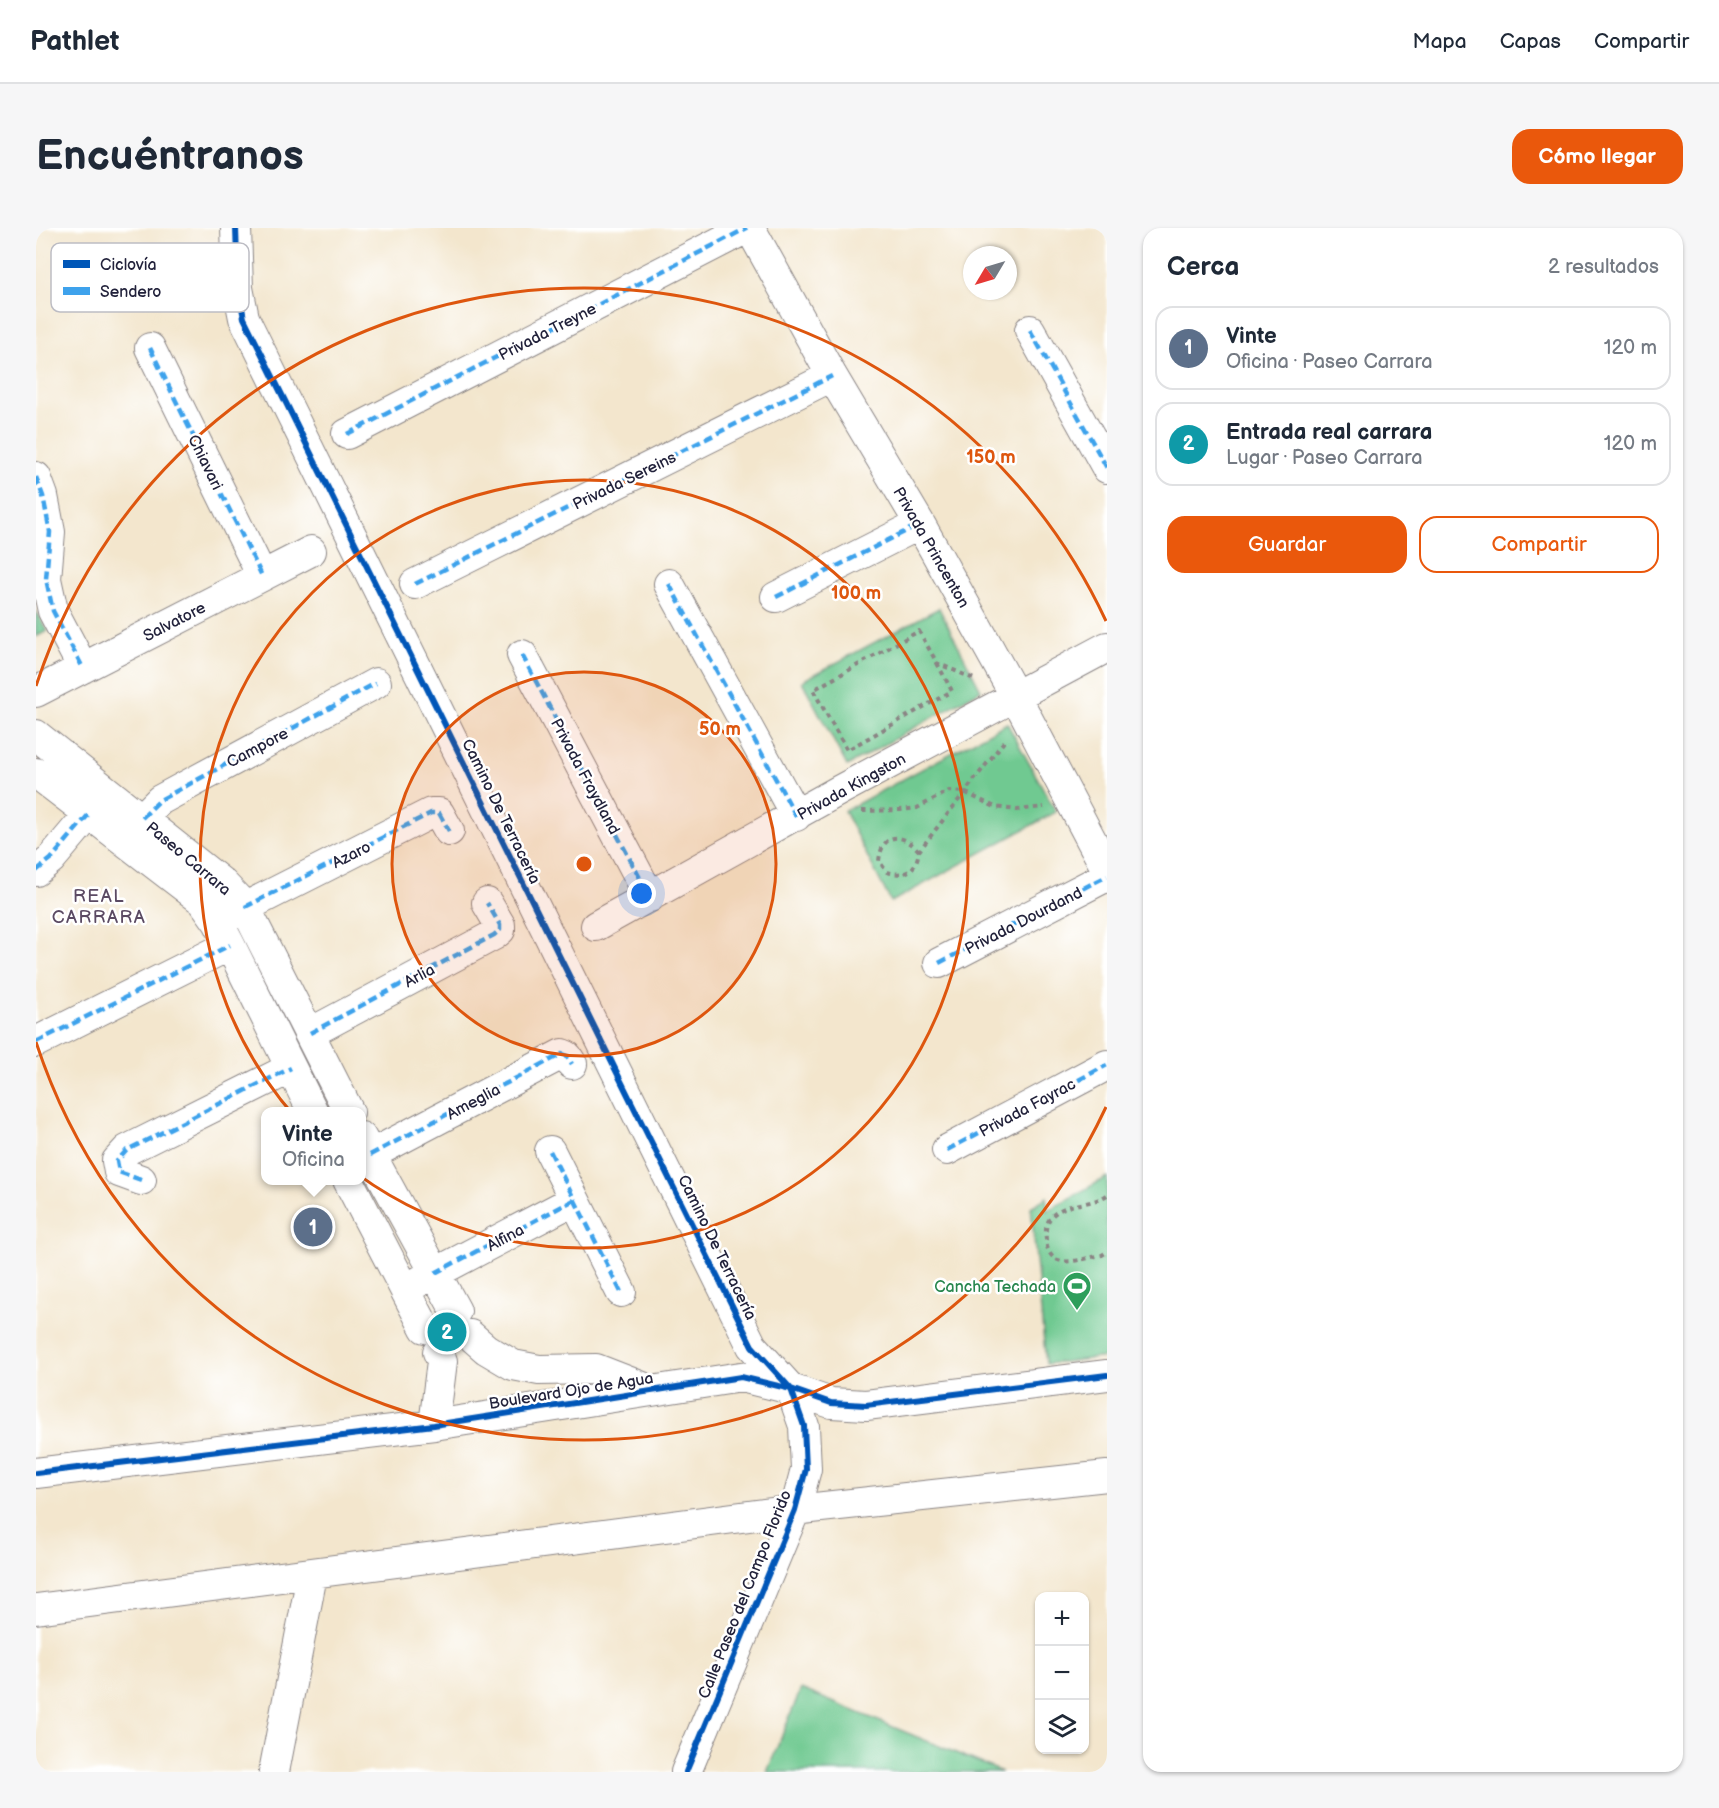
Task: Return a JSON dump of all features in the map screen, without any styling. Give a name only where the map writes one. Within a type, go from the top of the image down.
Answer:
[{"type":"street","name":"Camino De Terracería","points":[[236,228],[236,243]]},
{"type":"street","name":"Privada Princenton","points":[[749,228],[832,376],[920,524],[1021,706],[1107,870]]},
{"type":"street","name":"Privada Treyne","points":[[347,434],[749,228]]},
{"type":"street","name":"Camino De Terracería","points":[[243,312],[752,1346],[791,1389]]},
{"type":"street","points":[[1030,330],[1107,468]]},
{"type":"street","name":"Chiavari","points":[[150,348],[262,576]]},
{"type":"street","name":"Privada Sereins","points":[[415,584],[832,376]]},
{"type":"street","points":[[36,477],[43,496],[50,532],[46,579],[52,611],[83,668]]},
{"type":"street","points":[[776,597],[920,524]]},
{"type":"street","name":"Salvatore","points":[[36,692],[311,551]]},
{"type":"street","points":[[669,584],[796,816]]},
{"type":"street","name":"Privada Kingston","points":[[596,926],[840,790],[1021,706],[1107,648]]},
{"type":"street","name":"Privada Fraydland","points":[[522,655],[650,897]]},
{"type":"street","name":"Campore","points":[[142,818],[160,800],[376,683]]},
{"type":"street","name":"Paseo Carrara","points":[[36,735],[222,883],[245,907],[346,1107]]},
{"type":"street","name":"Paseo Carrara","points":[[36,773],[203,901],[224,934],[310,1107]]},
{"type":"street","name":"Azaro","points":[[245,907],[431,813],[439,813],[449,831]]},
{"type":"street","points":[[36,871],[51,859],[89,814]]},
{"type":"street","name":"Privada Dourdand","points":[[939,963],[1107,876]]},
{"type":"street","name":"Arlia","points":[[310,1033],[494,935],[500,930],[500,925],[487,903]]},
{"type":"street","points":[[36,1042],[224,934],[245,907]]},
{"type":"street","name":"Ameglia","points":[[366,1146],[562,1054],[567,1056],[572,1064]]},
{"type":"street","name":"Privada Fayrac","points":[[947,1150],[1107,1065]]},
{"type":"street","points":[[141,1180],[119,1172],[117,1161],[128,1150],[291,1068]]},
{"type":"street","points":[[366,1148],[435,1273],[471,1332],[513,1365],[539,1370],[596,1369],[651,1390]]},
{"type":"street","points":[[550,1151],[621,1292]]},
{"type":"street","points":[[351,1185],[435,1347],[434,1425]]},
{"type":"street","name":"Alfina","points":[[405,1289],[574,1200]]},
{"type":"street","points":[[435,1347],[467,1350],[471,1332]]},
{"type":"street","name":"Boulevard Ojo de Agua","points":[[36,1473],[434,1425],[741,1377],[791,1389],[831,1403],[866,1405],[1107,1375]]},
{"type":"street","name":"Calle Paseo del Campo Florido","points":[[686,1772],[795,1510],[806,1469],[804,1426],[791,1389]]},
{"type":"street","points":[[36,1609],[312,1575],[795,1510],[1107,1476]]},
{"type":"street","points":[[274,1772],[312,1575]]},
{"type":"path","points":[[937,663],[952,691],[846,750],[813,690],[919,631],[937,663],[976,680]]},
{"type":"path","points":[[920,851],[910,841],[899,837],[888,840],[880,849],[879,861],[887,872],[900,876],[910,871],[918,861],[920,851],[964,792],[1021,706]]},
{"type":"path","points":[[840,790],[852,811],[916,808],[950,791],[964,792],[995,807],[1017,810],[1042,808],[1067,797]]},
{"type":"path","points":[[1105,1254],[1061,1262],[1052,1258],[1047,1251],[1045,1230],[1047,1222],[1060,1210],[1098,1201],[1107,1195]]},
{"type":"green space","points":[[939,608],[981,690],[847,766],[802,681]]},
{"type":"green space","points":[[36,611],[47,631],[36,637]]},
{"type":"green space","points":[[1007,723],[1056,812],[891,902],[844,811]]},
{"type":"green space","points":[[1107,1177],[1107,1357],[1046,1364],[1031,1207],[1047,1197],[1047,1211]]},
{"type":"green space","points":[[801,1689],[1002,1772],[767,1772]]},
{"type":"marked path","points":[[347,434],[747,228]]},
{"type":"marked path","points":[[1030,330],[1107,468]]},
{"type":"marked path","points":[[150,348],[262,576]]},
{"type":"marked path","points":[[415,584],[832,376]]},
{"type":"marked path","points":[[36,477],[43,496],[50,532],[46,579],[53,611],[83,668]]},
{"type":"marked path","points":[[776,597],[920,524]]},
{"type":"marked path","points":[[669,584],[796,816]]},
{"type":"marked path","points":[[522,655],[650,897]]},
{"type":"marked path","points":[[142,818],[160,800],[376,683]]},
{"type":"marked path","points":[[245,907],[431,813],[439,813],[449,831]]},
{"type":"marked path","points":[[36,871],[51,859],[89,814]]},
{"type":"marked path","points":[[939,963],[1107,876]]},
{"type":"marked path","points":[[310,1033],[494,935],[500,930],[500,925],[487,903]]},
{"type":"marked path","points":[[36,1042],[230,945]]},
{"type":"marked path","points":[[370,1155],[562,1054],[567,1056],[572,1064]]},
{"type":"marked path","points":[[947,1150],[1107,1065]]},
{"type":"marked path","points":[[141,1180],[119,1172],[117,1161],[127,1150],[291,1068]]},
{"type":"marked path","points":[[550,1151],[621,1292]]},
{"type":"marked path","points":[[435,1273],[574,1200]]},
{"type":"cycle path","points":[[236,228],[236,243]]},
{"type":"cycle path","points":[[243,312],[752,1346],[791,1389],[804,1426],[806,1469],[795,1510],[686,1772]]},
{"type":"cycle path","points":[[36,1473],[434,1425],[741,1377],[791,1389],[831,1403],[866,1405],[1107,1375]]},
{"type":"place","name":"Vinte","points":[[313,1227]]},
{"type":"place","name":"Cancha Techada","points":[[1077,1312]]},
{"type":"place","name":"Entrada real carrara","points":[[447,1332]]},
{"type":"district","name":"REAL CARRARA","points":[[99,906]]}]
